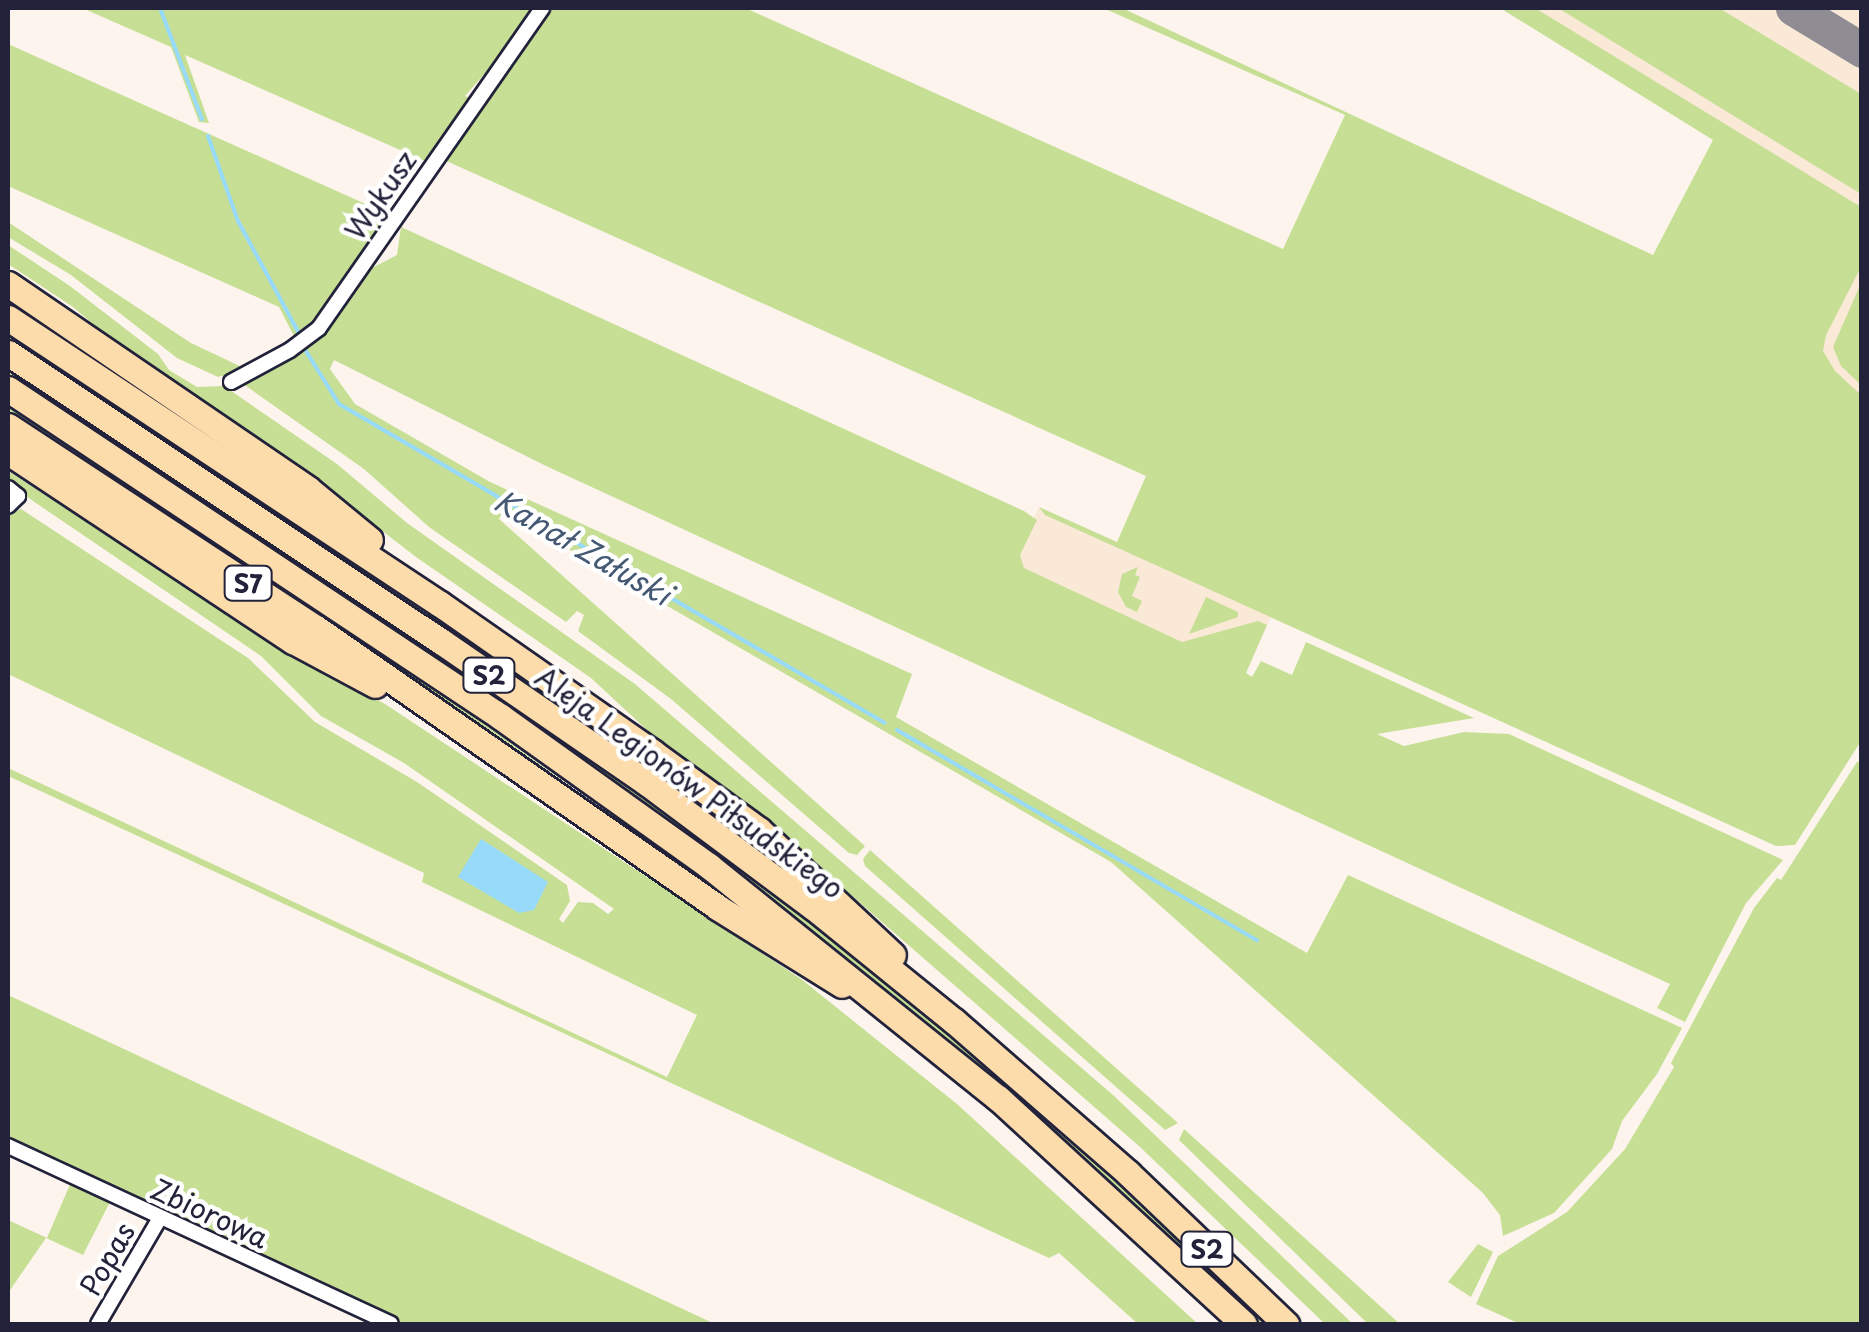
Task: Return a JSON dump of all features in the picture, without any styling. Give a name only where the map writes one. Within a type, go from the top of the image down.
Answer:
[{"type":"highway","points":[[8,284],[308,489],[440,604]]},
{"type":"highway","points":[[8,318],[440,604],[759,830],[868,928],[954,1021]]},
{"type":"highway","name":"Aleja Legionów Piłsudskiego","points":[[8,353],[647,784],[813,907],[954,1021],[1128,1173],[1286,1324]]},
{"type":"highway","name":"Aleja Legionów Piłsudskiego","points":[[8,389],[533,740],[709,866],[910,1025],[1070,1161],[1244,1324]]},
{"type":"highway","name":"S7","points":[[8,426],[486,743],[717,907],[910,1025]]},
{"type":"highway","points":[[8,452],[293,641],[486,743]]},
{"type":"street","name":"Wykusz","points":[[231,382],[319,328],[542,8]]},
{"type":"street","name":"Zbiorowa","points":[[8,1146],[391,1324]]},
{"type":"street","name":"Popas","points":[[98,1324],[160,1218]]},
{"type":"shaded area","points":[[1502,8],[1861,8],[1861,229]]},
{"type":"shaded area","points":[[1861,247],[1861,408],[1805,356]]},
{"type":"shaded area","points":[[1039,507],[1272,614],[1246,673],[1011,565]]},
{"type":"green space","points":[[82,8],[531,8],[500,56],[465,96],[471,99],[425,161],[185,55],[209,123],[199,122],[171,47]]},
{"type":"green space","points":[[550,8],[745,8],[1283,249],[1345,115],[1103,8],[1122,8],[1653,255],[1713,140],[1500,8],[1535,8],[1861,207],[1861,267],[1826,335],[1823,351],[1835,371],[1861,395],[1861,741],[1795,845],[1776,846],[1045,515],[1039,507],[1117,542],[1146,476],[442,159]]},
{"type":"green space","points":[[1558,8],[1719,8],[1861,94],[1861,194]]},
{"type":"green space","points":[[8,44],[388,214],[308,334],[296,340],[279,307],[8,186]]},
{"type":"green space","points":[[8,222],[191,343],[246,369],[218,377],[177,358],[71,275],[8,237]]},
{"type":"green space","points":[[401,227],[1024,511],[1037,520],[1020,555],[1024,568],[1182,642],[1258,621],[1267,625],[1246,673],[1252,677],[1261,661],[1292,675],[1306,642],[1474,718],[1377,734],[1404,746],[1464,732],[1509,734],[1783,860],[1746,903],[1685,1022],[1657,1008],[1670,984],[546,466],[334,360],[330,369],[355,404],[490,482],[912,674],[896,717],[1307,953],[1348,875],[1682,1028],[1657,1074],[1622,1121],[1612,1149],[1554,1213],[1503,1236],[1500,1215],[1482,1192],[1111,862],[503,511],[499,519],[865,846],[857,855],[849,853],[671,699],[578,631],[584,615],[577,611],[566,622],[429,527],[364,469],[243,382],[333,319],[368,270],[397,255]]},
{"type":"green space","points":[[8,245],[70,286],[158,354],[169,370],[197,387],[224,386],[337,464],[407,523],[635,684],[1113,1095],[1353,1324],[1325,1324],[1139,1146],[797,848],[660,742],[591,678],[416,557],[336,495],[132,357],[73,307],[8,264]]},
{"type":"green space","points":[[1861,283],[1861,385],[1841,366],[1833,347]]},
{"type":"green space","points":[[8,328],[351,553],[754,836],[784,866],[571,711],[8,335]]},
{"type":"green space","points":[[8,367],[574,745],[779,897],[1002,1077],[1270,1324],[1260,1324],[997,1083],[775,903],[660,818],[8,376]]},
{"type":"green space","points":[[8,407],[477,719],[747,914],[8,415]]},
{"type":"green space","points":[[8,471],[283,649],[385,704],[801,979],[957,1104],[1198,1324],[1138,1324],[1059,1253],[1049,1258],[8,776],[8,768],[667,1077],[697,1015],[422,882],[424,873],[8,674],[8,515],[21,509],[248,658],[315,722],[417,782],[567,885],[570,901],[559,919],[563,923],[578,902],[593,903],[608,914],[614,909],[404,763],[321,716],[261,656],[8,484]]},
{"type":"green space","points":[[1138,567],[1135,575],[1140,577],[1132,596],[1142,601],[1137,612],[1126,607],[1118,592],[1122,574]]},
{"type":"green space","points":[[1206,597],[1238,612],[1238,617],[1189,634]]},
{"type":"green space","points":[[1857,762],[1861,762],[1861,1324],[1520,1324],[1476,1304],[1498,1256],[1567,1212],[1625,1149],[1674,1067],[1671,1063],[1754,908],[1777,878],[1781,880]]},
{"type":"green space","points":[[870,850],[1178,1123],[1165,1130],[865,866],[863,859]]},
{"type":"green space","points":[[8,995],[715,1324],[402,1324],[8,1140]]},
{"type":"green space","points":[[1184,1129],[1400,1324],[1368,1324],[1179,1140]]},
{"type":"green space","points":[[71,1182],[111,1200],[83,1255],[46,1238],[8,1293],[8,1220],[47,1238]]},
{"type":"green space","points":[[1478,1244],[1493,1252],[1471,1297],[1448,1282]]},
{"type":"water","points":[[481,839],[548,882],[534,910],[519,913],[458,877]]},
{"type":"waterway","name":"Kanał Załuski","points":[[160,8],[202,119]]},
{"type":"waterway","name":"Kanał Załuski","points":[[208,136],[238,221],[300,335]]},
{"type":"waterway","name":"Kanał Załuski","points":[[304,348],[339,404],[885,723]]},
{"type":"waterway","name":"Kanał Załuski","points":[[897,730],[1257,940]]},
{"type":"taxiway","points":[[1793,8],[1862,50]]}]
